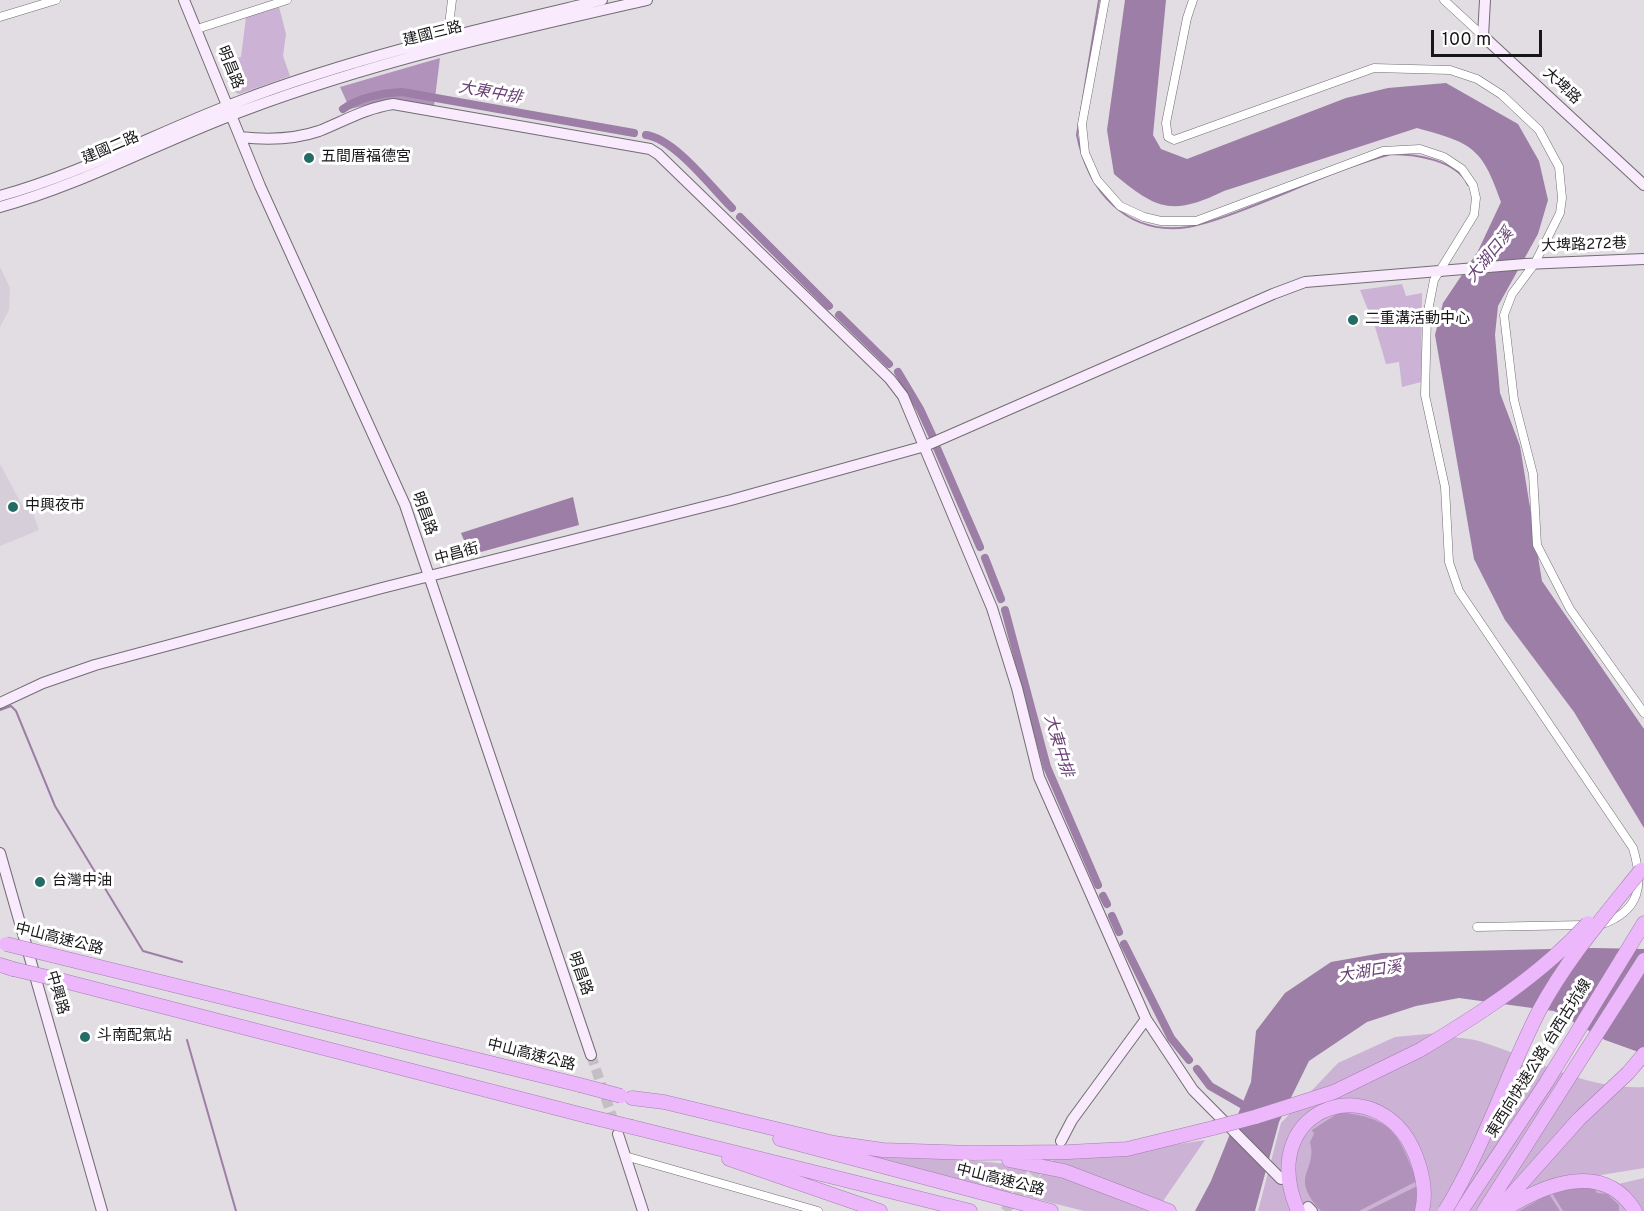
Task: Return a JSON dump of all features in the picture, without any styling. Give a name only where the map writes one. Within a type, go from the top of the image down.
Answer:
[{"type":"highway","points":[[935,1153],[1127,1149],[1282,1110],[1334,1092],[1420,1050],[1477,1016],[1539,969],[1576,936],[1642,868]]},
{"type":"highway","points":[[1445,1211],[1460,1187],[1539,1012],[1560,974],[1642,868]]},
{"type":"highway","name":"東西向快速公路 台西古坑線","points":[[1461,1211],[1546,1083],[1644,923]]},
{"type":"highway","name":"中山高速公路","points":[[3,943],[627,1097],[1051,1211]]},
{"type":"highway","points":[[1484,1211],[1644,960]]},
{"type":"highway","points":[[7,967],[638,1129],[970,1211]]},
{"type":"highway","points":[[1497,1211],[1579,1119],[1628,1073],[1644,1054]]},
{"type":"highway","points":[[627,1097],[664,1102],[834,1143],[883,1150],[1015,1161],[1064,1171],[1163,1209]]},
{"type":"highway","points":[[1306,1210],[1281,1175],[1293,1140],[1313,1116],[1349,1105],[1366,1106],[1398,1126],[1414,1149],[1424,1182],[1422,1211]]},
{"type":"highway","points":[[638,1129],[880,1211]]},
{"type":"highway","points":[[1502,1211],[1540,1190],[1574,1180],[1595,1181],[1614,1189],[1628,1200],[1635,1211]]},
{"type":"street","points":[[0,17],[56,0]]},
{"type":"street","name":"明昌路","points":[[184,0],[240,137],[405,505],[591,1054]]},
{"type":"street","points":[[197,28],[287,0]]},
{"type":"street","points":[[447,41],[452,0]]},
{"type":"street","name":"建國三路","points":[[447,41],[602,0]]},
{"type":"street","name":"建國三路","points":[[230,110],[342,65],[647,0]]},
{"type":"street","points":[[1105,0],[1082,124],[1085,153],[1097,180],[1120,206],[1144,217],[1161,221],[1196,221],[1383,151],[1420,149],[1443,157],[1462,169],[1473,185],[1476,198],[1474,215],[1444,271],[1434,280],[1427,316],[1425,395],[1445,487],[1449,562],[1458,591],[1632,848],[1639,871],[1639,890],[1628,909],[1616,919],[1601,925],[1477,927]]},
{"type":"street","points":[[1193,0],[1187,18],[1166,123],[1168,137],[1174,140],[1374,68],[1450,70],[1478,79],[1524,114],[1539,130],[1559,167],[1562,198],[1560,213],[1512,294],[1504,315],[1514,400],[1533,474],[1537,545],[1570,609],[1644,713]]},
{"type":"street","points":[[1444,0],[1483,36]]},
{"type":"street","points":[[1483,36],[1485,0]]},
{"type":"street","name":"大埤路","points":[[1483,36],[1644,185]]},
{"type":"street","points":[[240,137],[261,140],[297,136],[318,131],[361,111],[393,104],[650,149],[658,154],[890,379],[903,396],[992,608],[1017,688],[1039,777],[1146,1020],[1192,1090],[1219,1119],[1281,1175]]},
{"type":"street","name":"建國二路","points":[[0,196],[55,178],[230,110]]},
{"type":"street","name":"建國二路","points":[[0,207],[70,183],[230,110]]},
{"type":"street","name":"大埤路272巷","points":[[1444,271],[1530,263],[1644,259]]},
{"type":"street","name":"中昌街","points":[[0,703],[43,683],[94,665],[731,500],[925,446],[1255,301],[1305,282],[1444,271]]},
{"type":"street","name":"中興路","points":[[0,853],[102,1211]]},
{"type":"street","points":[[1061,1141],[1072,1120],[1146,1020]]},
{"type":"street","points":[[618,1134],[644,1211]]},
{"type":"street","points":[[626,1156],[818,1211]]},
{"type":"shaded area","points":[[279,7],[286,34],[283,56],[290,76],[239,94],[231,90],[221,63],[241,57],[246,17]]},
{"type":"shaded area","points":[[440,58],[434,106],[390,100],[350,109],[340,87]]},
{"type":"shaded area","points":[[0,267],[10,288],[9,310],[0,327]]},
{"type":"shaded area","points":[[1402,284],[1406,296],[1422,293],[1421,382],[1402,387],[1399,362],[1386,364],[1375,327],[1360,290]]},
{"type":"shaded area","name":"中興夜市","points":[[0,464],[22,505],[32,510],[39,530],[0,546]]},
{"type":"shaded area","points":[[1438,1033],[1479,1041],[1580,1078],[1622,1087],[1644,1087],[1644,1168],[1595,1176],[1597,1189],[1644,1178],[1644,1211],[1302,1211],[1293,1184],[1300,1123],[1287,1144],[1282,1165],[1285,1188],[1293,1211],[1258,1211],[1281,1123],[1338,1063],[1395,1037]]},
{"type":"shaded area","points":[[1340,1112],[1372,1119],[1392,1131],[1405,1151],[1417,1181],[1359,1211],[1321,1211],[1311,1199],[1305,1181],[1310,1160],[1310,1142],[1314,1134],[1312,1130]]},
{"type":"shaded area","points":[[1205,1140],[1161,1204],[1052,1163],[1053,1159],[1116,1154]]},
{"type":"shaded area","points":[[826,1147],[1009,1164],[1030,1168],[1011,1193]]},
{"type":"shaded area","points":[[1043,1172],[1066,1176],[1148,1211],[1084,1211],[1025,1196]]},
{"type":"shaded area","points":[[1417,1186],[1417,1211],[1367,1211]]},
{"type":"shaded area","points":[[1575,1187],[1594,1188],[1597,1193],[1607,1194],[1619,1205],[1619,1211],[1563,1211],[1552,1193]]},
{"type":"shaded area","points":[[1549,1194],[1560,1211],[1519,1211]]},
{"type":"water","name":"大湖口溪","points":[[1125,0],[1166,0],[1153,135],[1161,149],[1187,159],[1346,98],[1388,88],[1446,83],[1518,124],[1539,161],[1548,200],[1538,234],[1498,306],[1495,335],[1500,393],[1520,446],[1542,581],[1644,729],[1644,828],[1574,712],[1505,620],[1474,559],[1435,335],[1443,303],[1478,251],[1501,202],[1488,169],[1481,158],[1463,144],[1417,128],[1224,191],[1191,204],[1178,206],[1154,202],[1114,174],[1107,130]]},
{"type":"water","points":[[573,497],[579,525],[470,555],[461,533]]},
{"type":"water","name":"大湖口溪","points":[[1644,949],[1644,1054],[1605,1040],[1554,1011],[1459,998],[1416,1006],[1367,1022],[1309,1061],[1279,1122],[1255,1211],[1195,1211],[1211,1181],[1251,1082],[1256,1031],[1285,993],[1331,962],[1382,953]]},
{"type":"waterway","points":[[1099,0],[1077,135],[1090,174],[1113,205],[1129,217],[1146,224],[1166,228],[1197,225],[1229,215],[1339,171],[1391,154],[1423,157],[1445,164],[1463,176],[1468,185]]},
{"type":"waterway","name":"大東中排","points":[[343,109],[371,96],[402,92],[634,133]]},
{"type":"waterway","name":"大東中排","points":[[646,135],[657,138],[680,154],[732,208]]},
{"type":"waterway","name":"大東中排","points":[[740,217],[829,306]]},
{"type":"waterway","name":"大東中排","points":[[839,315],[889,364]]},
{"type":"waterway","name":"大東中排","points":[[898,372],[932,435]]},
{"type":"waterway","name":"大東中排","points":[[937,448],[980,547]]},
{"type":"waterway","name":"大東中排","points":[[985,558],[1001,599]]},
{"type":"waterway","name":"大東中排","points":[[1005,610],[1047,767],[1098,885]]},
{"type":"waterway","points":[[0,710],[11,706],[16,711],[55,806],[143,951],[182,962]]},
{"type":"waterway","name":"大東中排","points":[[1103,896],[1107,904]]},
{"type":"waterway","name":"大東中排","points":[[1112,916],[1119,932]]},
{"type":"waterway","name":"大東中排","points":[[1124,944],[1171,1038],[1189,1060]]},
{"type":"waterway","points":[[187,1040],[236,1211]]},
{"type":"waterway","name":"大東中排","points":[[1197,1069],[1210,1086],[1250,1109]]},
{"type":"tunnel","points":[[591,1055],[616,1128]]},
{"type":"tunnel","points":[[1005,1211],[1055,1148]]},
{"type":"place","name":"五間厝福德宮","points":[[309,158]]},
{"type":"place","name":"二重溝活動中心","points":[[1353,320]]},
{"type":"place","name":"中興夜市","points":[[13,507]]},
{"type":"place","name":"台灣中油","points":[[40,882]]},
{"type":"place","name":"斗南配氣站","points":[[85,1037]]}]
